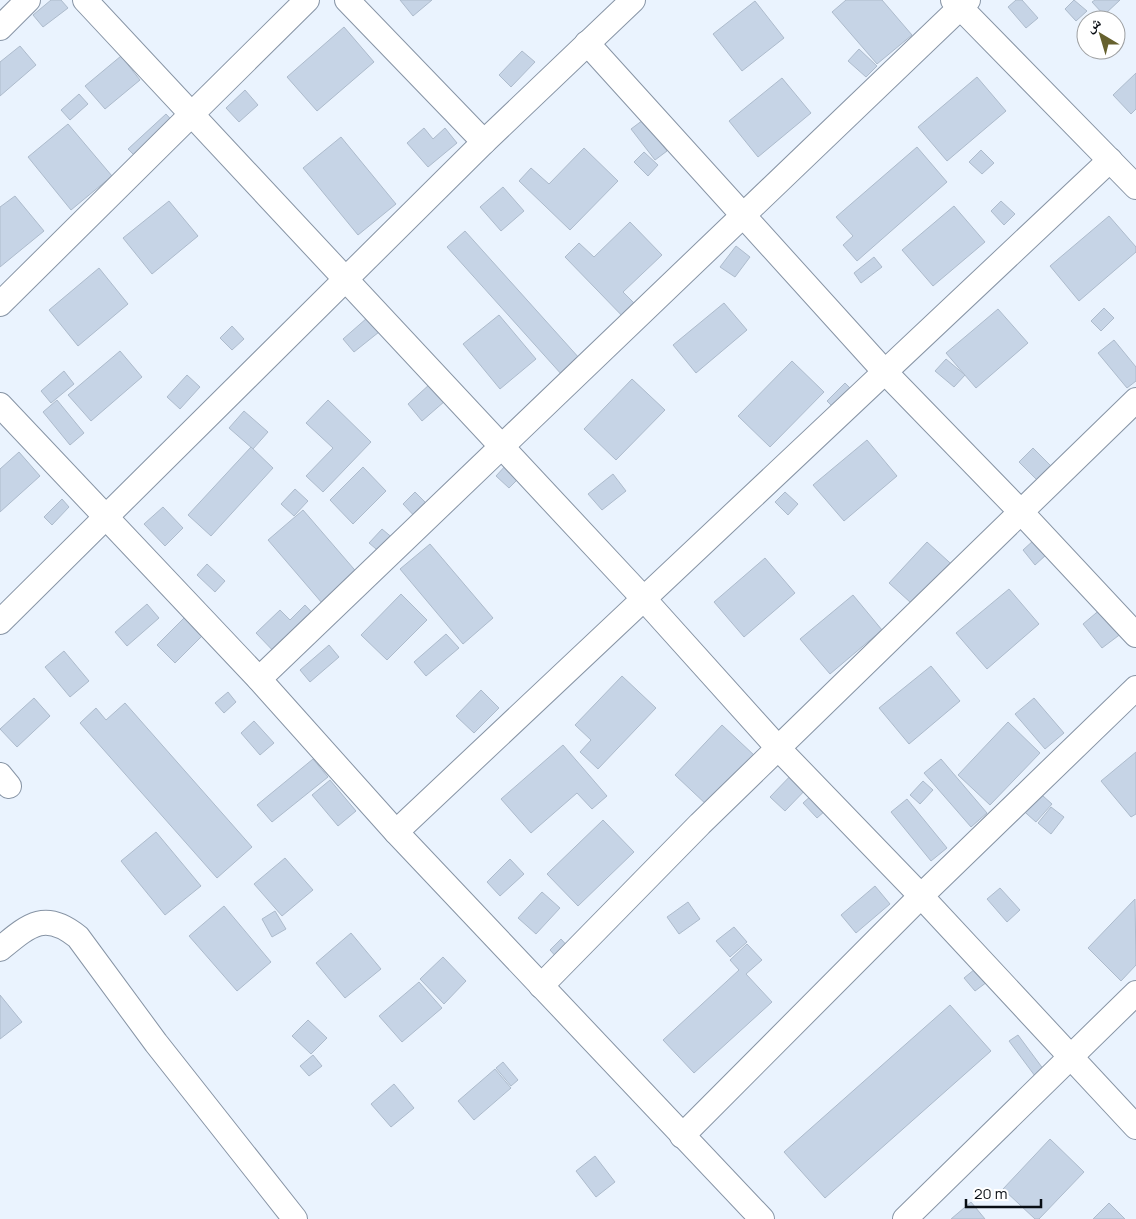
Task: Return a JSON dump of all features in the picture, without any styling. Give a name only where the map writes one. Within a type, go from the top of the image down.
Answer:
[{"type":"street","points":[[0,28],[28,0]]},
{"type":"street","points":[[85,0],[644,599],[780,749],[921,896],[1136,1127]]},
{"type":"street","points":[[0,304],[307,0]]},
{"type":"street","points":[[347,0],[484,142]]},
{"type":"street","points":[[0,622],[484,142],[632,0]]},
{"type":"street","points":[[259,679],[742,216],[960,2],[1136,186]]},
{"type":"street","points":[[587,43],[885,372],[1021,512],[1136,635]]},
{"type":"street","points":[[396,832],[1110,160]]},
{"type":"street","points":[[541,986],[700,824],[780,749],[1136,400]]},
{"type":"street","points":[[0,405],[259,679],[396,832],[762,1219]]},
{"type":"street","points":[[682,1136],[921,896],[1136,688]]},
{"type":"street","points":[[0,949],[29,927],[50,921],[64,926],[78,936],[156,1042],[295,1219]]},
{"type":"street","points":[[904,1219],[1136,993]]},
{"type":"building","points":[[51,0],[61,0],[68,8],[43,27],[33,15]]},
{"type":"building","points":[[400,0],[432,0],[413,16]]},
{"type":"building","points":[[846,0],[882,0],[912,35],[877,64],[832,12]]},
{"type":"building","points":[[1016,0],[1022,0],[1038,18],[1026,28],[1008,7]]},
{"type":"building","points":[[1074,0],[1086,10],[1076,10],[1076,21],[1065,9]]},
{"type":"building","points":[[1095,0],[1120,0],[1109,10],[1099,10],[1092,2]]},
{"type":"building","points":[[755,1],[784,38],[742,71],[713,34]]},
{"type":"building","points":[[344,27],[374,62],[317,111],[287,77]]},
{"type":"building","points":[[20,46],[36,65],[0,96],[0,62]]},
{"type":"building","points":[[859,49],[877,66],[866,77],[848,61]]},
{"type":"building","points":[[522,51],[535,62],[511,87],[499,75]]},
{"type":"building","points":[[121,56],[140,80],[105,109],[85,86]]},
{"type":"building","points":[[1136,73],[1136,109],[1131,114],[1113,95]]},
{"type":"building","points":[[977,77],[1006,111],[947,161],[918,127]]},
{"type":"building","points":[[782,78],[811,113],[758,157],[729,121]]},
{"type":"building","points":[[245,90],[258,105],[239,122],[226,108]]},
{"type":"building","points":[[79,94],[88,104],[70,120],[61,110]]},
{"type":"building","points":[[166,114],[177,126],[140,161],[128,149]]},
{"type":"building","points":[[643,120],[667,151],[655,160],[631,129]]},
{"type":"building","points":[[68,124],[112,176],[71,210],[28,157]]},
{"type":"building","points":[[424,128],[433,139],[445,128],[457,143],[428,167],[407,143]]},
{"type":"building","points":[[341,137],[396,204],[358,235],[303,168]]},
{"type":"building","points":[[917,147],[947,182],[857,261],[843,245],[853,236],[836,217]]},
{"type":"building","points":[[584,148],[618,181],[570,230],[519,181],[531,168],[549,184]]},
{"type":"building","points":[[981,150],[994,163],[982,174],[969,162]]},
{"type":"building","points":[[644,152],[658,165],[648,176],[634,162]]},
{"type":"building","points":[[503,187],[524,211],[501,231],[480,207]]},
{"type":"building","points":[[15,196],[44,231],[0,267],[0,207]]},
{"type":"building","points":[[169,201],[198,236],[152,274],[123,238]]},
{"type":"building","points":[[1001,201],[1015,214],[1004,225],[991,211]]},
{"type":"building","points":[[954,206],[985,242],[933,286],[902,250]]},
{"type":"building","points":[[1109,216],[1136,247],[1136,252],[1079,301],[1050,266]]},
{"type":"building","points":[[630,222],[662,255],[623,292],[642,311],[630,324],[565,257],[579,243],[594,257]]},
{"type":"building","points":[[465,231],[589,369],[571,385],[447,247]]},
{"type":"building","points":[[736,246],[750,257],[735,277],[720,267]]},
{"type":"building","points":[[874,257],[882,267],[861,283],[854,273]]},
{"type":"building","points":[[99,268],[128,304],[78,346],[49,310]]},
{"type":"building","points":[[724,303],[747,330],[696,373],[673,345]]},
{"type":"building","points":[[1104,308],[1114,318],[1101,331],[1091,321]]},
{"type":"building","points":[[998,309],[1028,343],[976,388],[946,353]]},
{"type":"building","points":[[499,315],[536,359],[500,389],[463,344]]},
{"type":"building","points":[[367,318],[379,332],[354,352],[343,339]]},
{"type":"building","points":[[232,326],[244,339],[232,350],[220,338]]},
{"type":"building","points":[[1114,340],[1136,367],[1136,381],[1127,388],[1098,353]]},
{"type":"building","points":[[120,351],[142,377],[91,421],[68,395]]},
{"type":"building","points":[[946,359],[965,375],[954,387],[935,371]]},
{"type":"building","points":[[792,361],[824,392],[770,447],[738,416]]},
{"type":"building","points":[[64,371],[74,384],[51,403],[41,391]]},
{"type":"building","points":[[187,375],[200,387],[180,409],[167,397]]},
{"type":"building","points":[[632,379],[665,410],[616,460],[584,429]]},
{"type":"building","points":[[845,383],[856,394],[838,412],[827,401]]},
{"type":"building","points":[[430,384],[445,401],[422,421],[408,404]]},
{"type":"building","points":[[57,400],[84,433],[70,445],[43,412]]},
{"type":"building","points":[[328,400],[371,442],[323,492],[306,476],[333,448],[306,423]]},
{"type":"building","points":[[244,411],[268,432],[253,449],[229,428]]},
{"type":"building","points":[[867,440],[897,476],[844,521],[813,485]]},
{"type":"building","points":[[251,447],[273,468],[211,536],[188,515]]},
{"type":"building","points":[[1033,448],[1052,467],[1037,480],[1019,462]]},
{"type":"building","points":[[19,452],[40,476],[0,512],[0,469]]},
{"type":"building","points":[[507,464],[520,477],[509,488],[496,476]]},
{"type":"building","points":[[363,467],[386,491],[353,524],[330,500]]},
{"type":"building","points":[[613,474],[626,491],[602,510],[588,494]]},
{"type":"building","points":[[295,489],[308,501],[294,516],[281,504]]},
{"type":"building","points":[[415,492],[433,510],[420,522],[403,504]]},
{"type":"building","points":[[785,492],[798,504],[788,515],[775,502]]},
{"type":"building","points":[[62,499],[69,507],[52,525],[44,517]]},
{"type":"building","points":[[163,507],[183,528],[165,546],[144,524]]},
{"type":"building","points":[[303,510],[366,583],[322,603],[268,540]]},
{"type":"building","points":[[382,529],[395,540],[382,554],[369,543]]},
{"type":"building","points":[[1034,540],[1046,555],[1035,565],[1023,550]]},
{"type":"building","points":[[927,542],[959,571],[921,612],[889,583]]},
{"type":"building","points":[[430,544],[493,618],[463,644],[400,569]]},
{"type":"building","points":[[765,558],[795,593],[744,637],[714,602]]},
{"type":"building","points":[[207,564],[225,581],[215,592],[197,575]]},
{"type":"building","points":[[1009,589],[1039,624],[987,669],[956,633]]},
{"type":"building","points":[[401,594],[427,620],[387,660],[361,635]]},
{"type":"building","points":[[853,595],[882,630],[830,674],[800,639]]},
{"type":"building","points":[[147,604],[159,618],[127,646],[115,632]]},
{"type":"building","points":[[305,605],[321,622],[281,659],[256,633],[280,610],[290,620]]},
{"type":"building","points":[[1102,608],[1122,633],[1102,648],[1083,624]]},
{"type":"building","points":[[185,617],[203,635],[175,663],[157,645]]},
{"type":"building","points":[[446,634],[459,648],[426,676],[414,662]]},
{"type":"building","points":[[329,645],[339,657],[310,682],[300,670]]},
{"type":"building","points":[[64,651],[89,681],[70,697],[45,667]]},
{"type":"building","points":[[931,666],[960,701],[909,744],[879,708]]},
{"type":"building","points":[[622,676],[656,708],[598,769],[580,752],[591,740],[575,725]]},
{"type":"building","points":[[481,690],[499,708],[474,733],[456,716]]},
{"type":"building","points":[[228,692],[236,702],[224,713],[215,703]]},
{"type":"building","points":[[34,698],[50,716],[17,747],[0,729]]},
{"type":"building","points":[[1034,698],[1064,733],[1045,749],[1015,714]]},
{"type":"building","points":[[125,703],[252,847],[217,878],[80,723],[96,708],[106,720]]},
{"type":"building","points":[[254,721],[274,743],[260,755],[241,733]]},
{"type":"building","points":[[1008,722],[1040,753],[990,805],[958,775]]},
{"type":"building","points":[[722,725],[755,756],[708,806],[675,775]]},
{"type":"building","points":[[563,745],[607,796],[592,809],[577,793],[531,833],[501,799]]},
{"type":"building","points":[[1136,752],[1136,814],[1131,817],[1101,781]]},
{"type":"building","points":[[313,759],[328,777],[272,822],[257,805]]},
{"type":"building","points":[[941,759],[987,813],[971,827],[924,773]]},
{"type":"building","points":[[796,770],[811,784],[785,811],[770,797]]},
{"type":"building","points":[[330,780],[356,811],[338,826],[312,795]]},
{"type":"building","points":[[923,781],[933,790],[920,804],[910,795]]},
{"type":"building","points":[[1034,788],[1052,804],[1036,822],[1018,806]]},
{"type":"building","points":[[812,795],[826,810],[817,818],[803,803]]},
{"type":"building","points":[[907,799],[947,848],[931,861],[891,812]]},
{"type":"building","points":[[1051,807],[1064,817],[1051,834],[1038,823]]},
{"type":"building","points":[[603,820],[634,852],[578,906],[547,874]]},
{"type":"building","points":[[156,832],[201,886],[165,915],[121,861]]},
{"type":"building","points":[[285,858],[313,890],[282,916],[254,884]]},
{"type":"building","points":[[510,859],[524,874],[500,896],[487,882]]},
{"type":"building","points":[[875,886],[890,904],[856,933],[841,915]]},
{"type":"building","points":[[1000,888],[1020,910],[1007,922],[987,899]]},
{"type":"building","points":[[542,892],[560,908],[536,934],[518,918]]},
{"type":"building","points":[[1135,899],[1136,965],[1121,981],[1088,948]]},
{"type":"building","points":[[688,902],[700,919],[679,934],[667,917]]},
{"type":"building","points":[[224,906],[271,962],[237,991],[189,936]]},
{"type":"building","points":[[275,911],[286,929],[272,937],[262,919]]},
{"type":"building","points":[[734,927],[747,942],[730,957],[716,941]]},
{"type":"building","points":[[351,933],[381,969],[345,998],[316,963]]},
{"type":"building","points":[[561,939],[570,949],[559,960],[550,950]]},
{"type":"building","points":[[747,944],[762,960],[746,974],[772,1002],[694,1073],[663,1040],[739,970],[730,960]]},
{"type":"building","points":[[443,957],[466,981],[444,1004],[420,979]]},
{"type":"building","points":[[975,969],[987,982],[975,991],[964,978]]},
{"type":"building","points":[[419,982],[442,1008],[402,1042],[379,1016]]},
{"type":"building","points":[[0,995],[22,1022],[0,1039]]},
{"type":"building","points":[[950,1005],[991,1051],[825,1198],[784,1152]]},
{"type":"building","points":[[308,1020],[327,1038],[311,1054],[292,1036]]},
{"type":"building","points":[[1018,1035],[1044,1070],[1035,1076],[1009,1041]]},
{"type":"building","points":[[313,1055],[322,1066],[309,1076],[300,1066]]},
{"type":"building","points":[[503,1062],[518,1080],[511,1086],[496,1068]]},
{"type":"building","points":[[495,1069],[511,1088],[474,1120],[458,1101]]},
{"type":"building","points":[[394,1084],[414,1108],[391,1127],[371,1104]]},
{"type":"building","points":[[1050,1139],[1084,1172],[1039,1219],[1035,1219],[1003,1189]]},
{"type":"building","points":[[595,1156],[615,1182],[596,1197],[576,1171]]},
{"type":"building","points":[[971,1202],[985,1219],[951,1219]]},
{"type":"building","points":[[1109,1203],[1125,1219],[1093,1219]]}]
